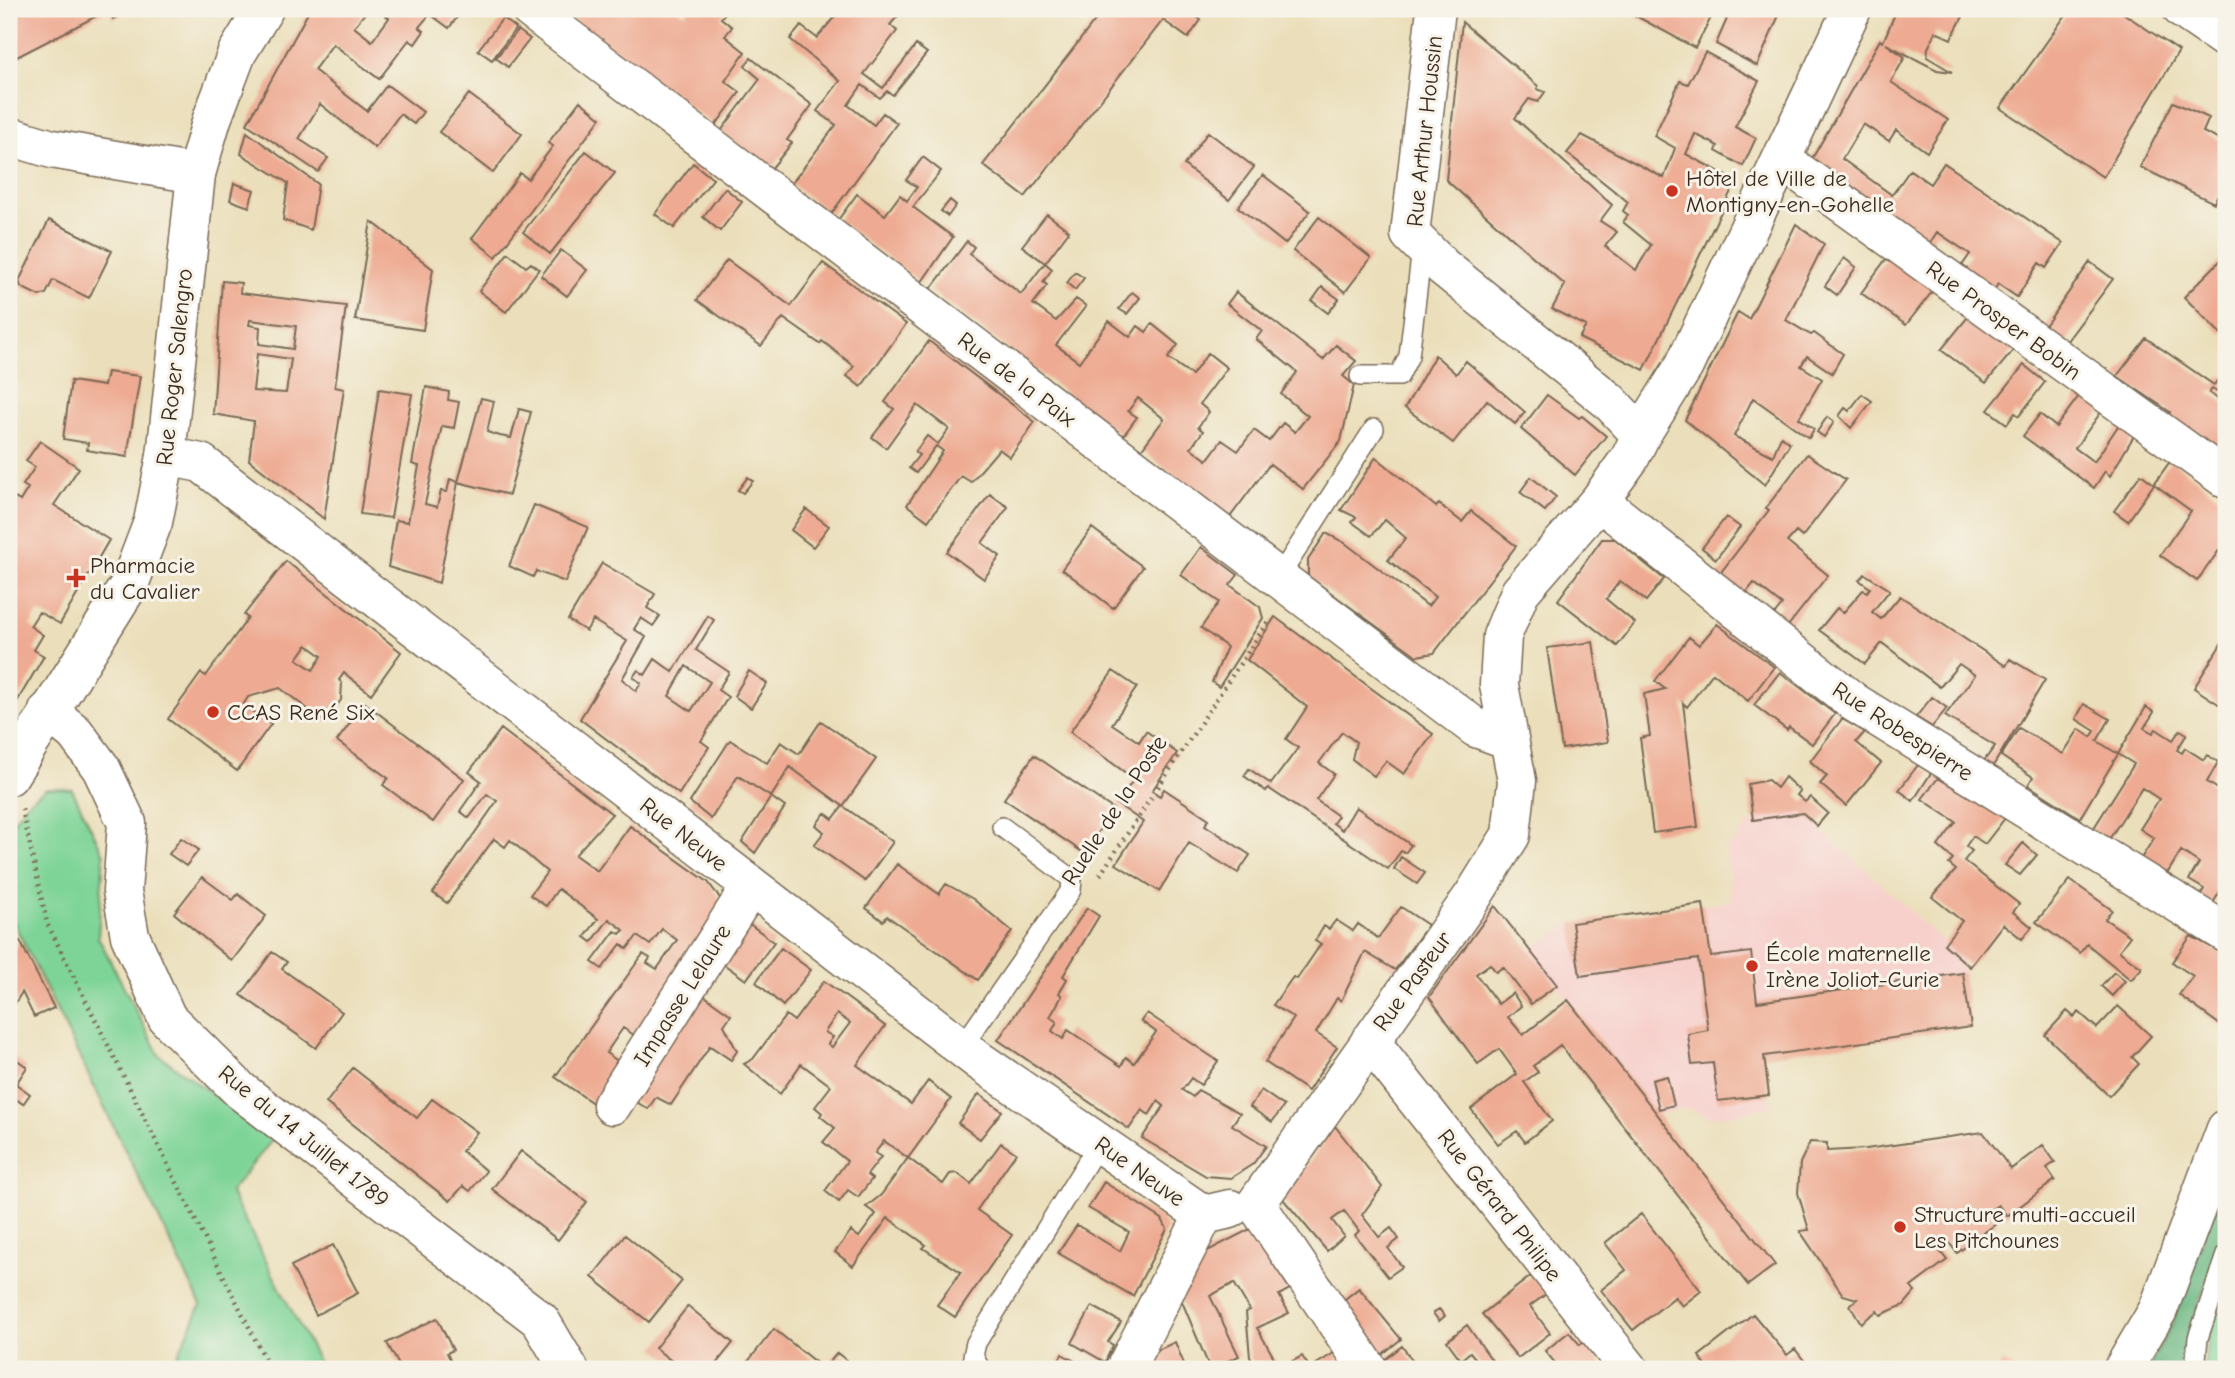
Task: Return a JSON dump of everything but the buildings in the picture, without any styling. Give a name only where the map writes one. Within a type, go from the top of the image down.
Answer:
[{"type":"street","name":"Rue Roger Salengro","points":[[15,792],[48,711],[129,585],[153,522],[166,456],[196,174],[237,53],[264,9]]},
{"type":"street","name":"Rue de la Paix","points":[[530,9],[1476,727],[1508,740]]},
{"type":"street","name":"Rue Arthur Houssin","points":[[1422,249],[1410,234],[1436,9]]},
{"type":"street","name":"Rue Pasteur","points":[[1256,1204],[1473,896],[1511,835],[1517,781],[1499,685],[1502,636],[1520,592],[1599,501],[1630,458],[1641,435],[1684,366],[1852,9]]},
{"type":"street","points":[[2182,9],[2226,39]]},
{"type":"street","points":[[9,136],[52,149],[196,174]]},
{"type":"street","name":"Rue Prosper Bobin","points":[[1782,160],[2226,480]]},
{"type":"street","points":[[1422,249],[1609,401],[1641,435]]},
{"type":"street","name":"Rue Neuve","points":[[166,456],[201,463],[962,1047],[1203,1215]]},
{"type":"street","name":"Rue Robespierre","points":[[1599,501],[1854,704],[2226,933]]},
{"type":"street","name":"Rue du 14 Juillet 1789","points":[[48,711],[75,733],[101,768],[127,823],[122,891],[130,936],[167,1018],[241,1091],[540,1320],[569,1369]]},
{"type":"street","name":"Impasse Lelaure","points":[[612,1105],[751,886]]},
{"type":"street","name":"Rue Gérard Philipe","points":[[1370,1041],[1629,1369]]},
{"type":"street","points":[[2123,1369],[2158,1310],[2226,1129]]},
{"type":"street","points":[[1125,1369],[1203,1215],[1256,1204],[1368,1369]]},
{"type":"lane","name":"Rue Arthur Houssin","points":[[1360,376],[1399,376],[1409,356],[1422,249]]},
{"type":"lane","points":[[1285,582],[1374,429]]},
{"type":"lane","name":"Ruelle de la Poste","points":[[962,1047],[1071,890],[1072,879],[1002,827]]},
{"type":"lane","points":[[980,1369],[973,1356],[976,1343],[1099,1143]]},
{"type":"lane","points":[[2194,1369],[2198,1338],[2226,1255]]},
{"type":"path","name":"Ruelle de la Poste","points":[[1092,887],[1285,582]]},
{"type":"path","points":[[15,792],[47,923],[270,1369]]},
{"type":"shaded area","name":"École maternelle Irène Joliot-Curie","points":[[1803,813],[1961,958],[1971,1027],[1764,1056],[1771,1107],[1710,1118],[1689,1108],[1658,1115],[1529,950],[1572,923],[1732,901],[1726,851],[1753,820]]},
{"type":"green space","points":[[46,788],[72,789],[104,855],[98,937],[159,1055],[273,1139],[230,1192],[322,1369],[171,1369],[201,1305],[9,913],[9,827],[28,802]]},
{"type":"green space","points":[[2226,1175],[2226,1230],[2188,1332],[2178,1369],[2148,1369],[2173,1321]]},
{"type":"green space","points":[[2226,1287],[2226,1369],[2204,1369],[2208,1337]]},
{"type":"place","name":"Hôtel de Ville de Montigny-en-Gohelle","points":[[1672,191]]},
{"type":"place","name":"Pharmacie du Cavalier","points":[[76,578]]},
{"type":"place","name":"CCAS René Six","points":[[213,712]]},
{"type":"place","name":"École maternelle Irène Joliot-Curie","points":[[1752,966]]},
{"type":"place","name":"Structure multi-accueil Les Pitchounes","points":[[1900,1227]]}]
